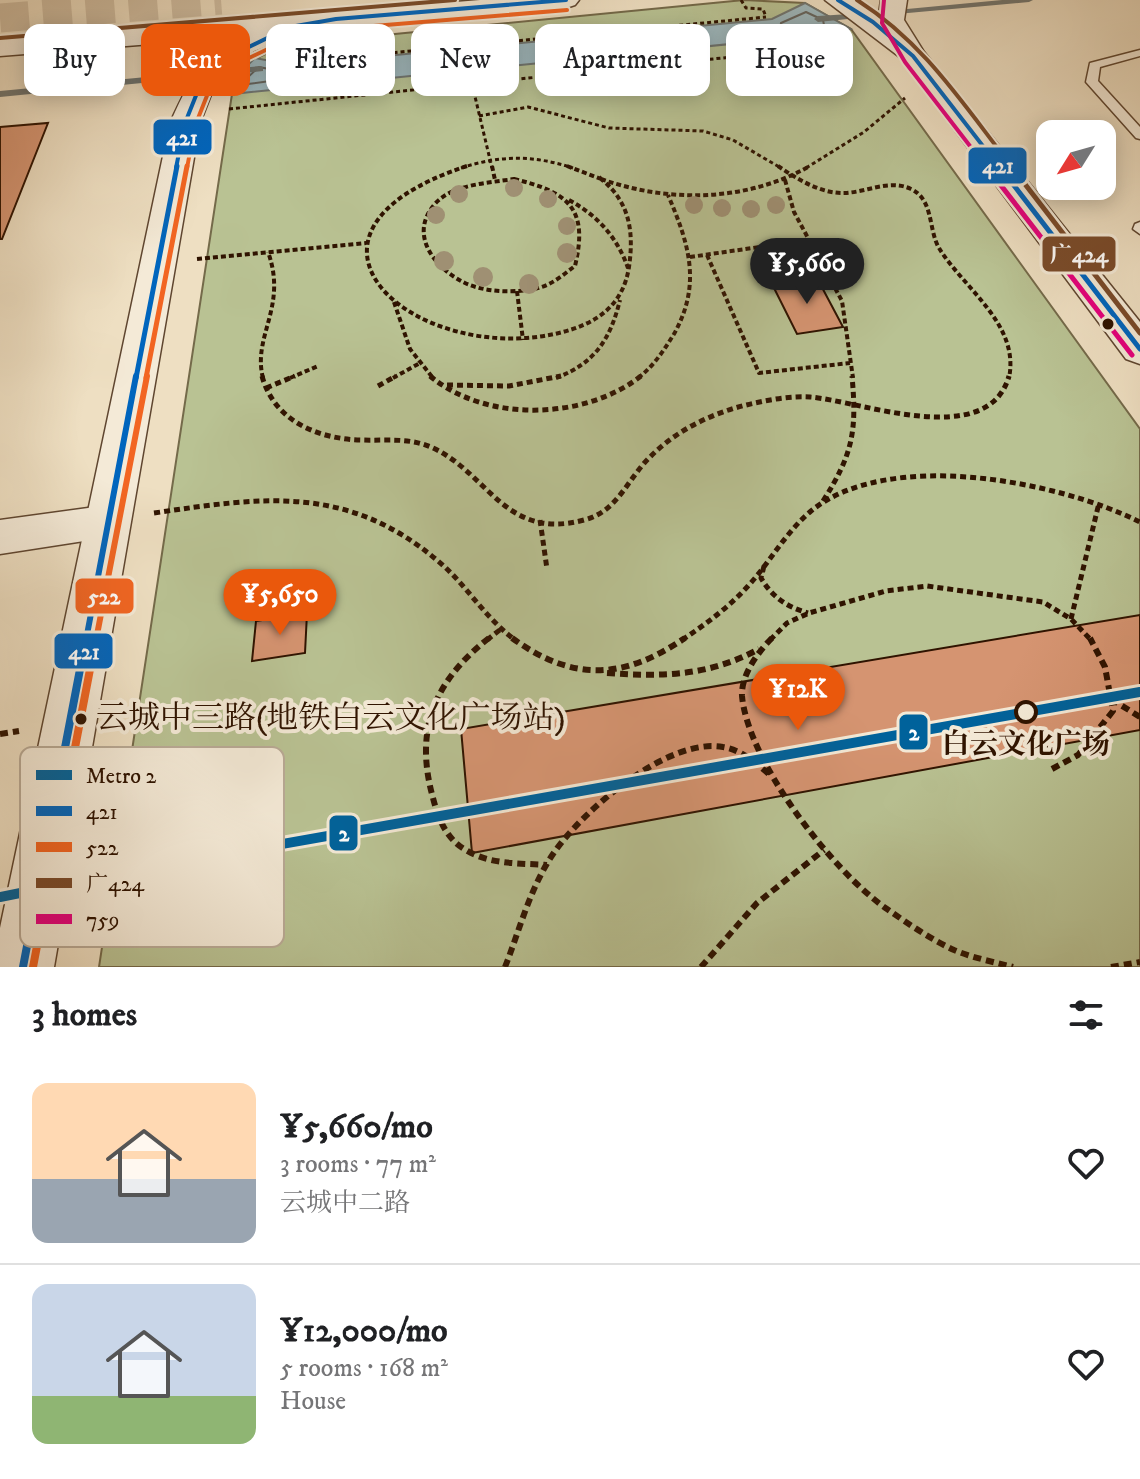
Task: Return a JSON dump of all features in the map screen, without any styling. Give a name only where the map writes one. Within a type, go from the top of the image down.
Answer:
[{"type":"street","points":[[280,24],[339,11],[365,0]]},
{"type":"street","points":[[285,24],[566,0]]},
{"type":"street","points":[[838,0],[873,22],[913,56]]},
{"type":"street","points":[[894,0],[891,20],[913,56],[1140,349]]},
{"type":"street","points":[[76,747],[132,517],[203,117],[201,83],[222,60],[239,50],[290,27],[336,19]]},
{"type":"street","points":[[125,40],[266,26]]},
{"type":"street","points":[[0,48],[24,47]]},
{"type":"street","points":[[125,50],[168,64],[203,117]]},
{"type":"street","points":[[0,537],[132,517]]},
{"type":"street","points":[[23,967],[28,947]]},
{"type":"lane","points":[[1140,53],[1094,65],[1092,82],[1140,135]]},
{"type":"path","points":[[395,53],[766,17],[763,9],[746,8],[741,0]]},
{"type":"path","points":[[519,79],[726,58]]},
{"type":"path","points":[[203,117],[411,91]]},
{"type":"path","points":[[620,300],[595,321],[523,340],[476,338],[442,327],[394,302],[378,285],[368,267],[366,243],[370,228],[402,198],[427,183],[490,157],[544,158],[633,189],[668,195],[726,192],[785,180],[868,129],[909,94]]},
{"type":"path","points":[[475,96],[495,180]]},
{"type":"path","points":[[268,252],[274,263],[277,287],[273,317],[259,357],[266,388],[282,412],[321,434],[348,439],[414,441],[436,450],[465,472],[484,494],[513,514],[540,520],[564,523],[587,519],[608,510],[623,496],[647,459],[692,426],[726,410],[753,402],[800,398],[947,417],[979,412],[1000,398],[1011,375],[1010,349],[996,319],[936,244],[930,210],[922,195],[906,186],[883,184],[855,194],[836,193],[792,175],[731,138],[700,130],[621,129],[534,107],[513,107],[479,116]]},
{"type":"path","points":[[442,385],[512,386],[566,374],[587,364],[603,348],[628,271],[632,241],[630,218],[615,188],[599,177]]},
{"type":"path","points":[[568,199],[580,215],[582,230],[575,266],[541,287],[517,291],[485,287],[459,279],[435,264],[423,245],[420,234],[424,218],[435,204],[458,188],[514,179],[542,185],[568,199],[593,215],[620,246],[628,271]]},
{"type":"path","points":[[785,180],[787,197],[842,301],[850,363],[854,433],[837,479],[823,501]]},
{"type":"path","points":[[394,302],[404,339],[426,372],[442,385],[465,396],[529,411],[582,406],[608,397],[638,381],[658,362],[672,339],[690,293],[687,241],[668,195]]},
{"type":"path","points":[[690,257],[808,240]]},
{"type":"path","points":[[196,259],[366,243]]},
{"type":"path","points":[[775,244],[795,281]]},
{"type":"path","points":[[707,255],[759,373],[850,363]]},
{"type":"path","points":[[517,291],[523,340]]},
{"type":"path","points":[[378,386],[420,363]]},
{"type":"path","points":[[266,388],[318,366]]},
{"type":"path","points":[[599,672],[637,664],[682,640],[748,586],[798,523],[823,501],[861,483],[925,477],[1039,486],[1099,503],[1140,522]]},
{"type":"path","points":[[132,517],[259,499],[305,501],[351,509],[400,533],[442,564],[501,629],[539,656],[599,672],[676,676],[708,673],[733,665],[764,646]]},
{"type":"path","points":[[1071,619],[1099,503]]},
{"type":"path","points":[[540,520],[547,569]]},
{"type":"path","points":[[764,564],[761,578],[777,600],[790,608],[809,613]]},
{"type":"path","points":[[1013,967],[954,950],[895,914],[824,850],[775,780],[752,737],[742,694],[747,672],[764,646],[787,623],[809,613],[886,591],[927,586],[1043,602],[1071,619],[1089,637],[1105,667],[1113,711],[1078,755],[1052,769]]},
{"type":"path","points":[[501,629],[479,645],[443,682],[431,709],[424,745],[427,782],[442,827],[462,849],[496,862],[547,865]]},
{"type":"path","points":[[1111,699],[1140,717]]},
{"type":"path","points":[[505,967],[547,865],[585,818],[612,793],[677,755],[700,747],[720,746],[746,754],[775,780]]},
{"type":"path","points":[[701,967],[726,932],[775,884],[824,850]]},
{"type":"path","points":[[1111,967],[1140,962]]},
{"type":"green space","name":"白云文化广场","points":[[744,0],[805,3],[842,24],[726,24],[726,96],[853,96],[853,32],[1140,429],[1140,967],[99,967],[102,947],[284,947],[284,747],[133,747],[232,96],[250,96],[250,64],[266,54],[266,96],[395,96],[395,34],[411,32],[411,96],[519,96],[519,24],[498,24]]},
{"type":"water","points":[[805,3],[842,24],[726,24],[726,44],[710,46],[710,25],[772,19]]},
{"type":"water","points":[[535,42],[535,64],[519,65],[519,43]]},
{"type":"water","points":[[411,54],[411,76],[395,78],[395,55]]},
{"type":"water","points":[[255,58],[266,60],[266,91],[250,92],[250,63]]},
{"type":"building","points":[[48,123],[2,239],[0,239],[0,127]]},
{"type":"building","points":[[817,278],[843,327],[797,334],[772,284]]},
{"type":"building","points":[[307,613],[305,653],[252,661],[256,621]]},
{"type":"building","name":"白云文化广场","points":[[1140,615],[1140,730],[472,853],[461,729]]},
{"type":"waterway","points":[[886,13],[1029,0]]},
{"type":"waterway","points":[[818,19],[865,15]]},
{"type":"waterway","points":[[0,94],[260,69]]},
{"type":"tunnel","points":[[0,18],[221,0]]},
{"type":"metro line","name":"2","points":[[284,844],[1140,692]]},
{"type":"metro line","name":"2","points":[[0,897],[20,893]]},
{"type":"transit line","name":"广424","points":[[0,38],[455,0]]},
{"type":"transit line","name":"421","points":[[65,747],[185,123],[201,83],[222,60],[290,27],[336,19],[566,0]]},
{"type":"transit line","name":"421","points":[[838,0],[873,22],[913,56],[1140,349]]},
{"type":"transit line","name":"广424","points":[[857,0],[879,14],[921,50],[1140,333]]},
{"type":"transit line","name":"759","points":[[884,0],[882,23],[905,62],[1132,355]]},
{"type":"transit line","name":"522","points":[[75,747],[195,126],[210,88],[228,68],[293,37],[337,29],[567,10]]},
{"type":"transit line","name":"421","points":[[23,967],[27,947]]},
{"type":"transit line","name":"522","points":[[33,967],[37,947]]},
{"type":"place","name":"白云文化广场","points":[[1026,712]]},
{"type":"place","name":"云城中三路(地铁白云文化广场站)","points":[[81,719]]}]
